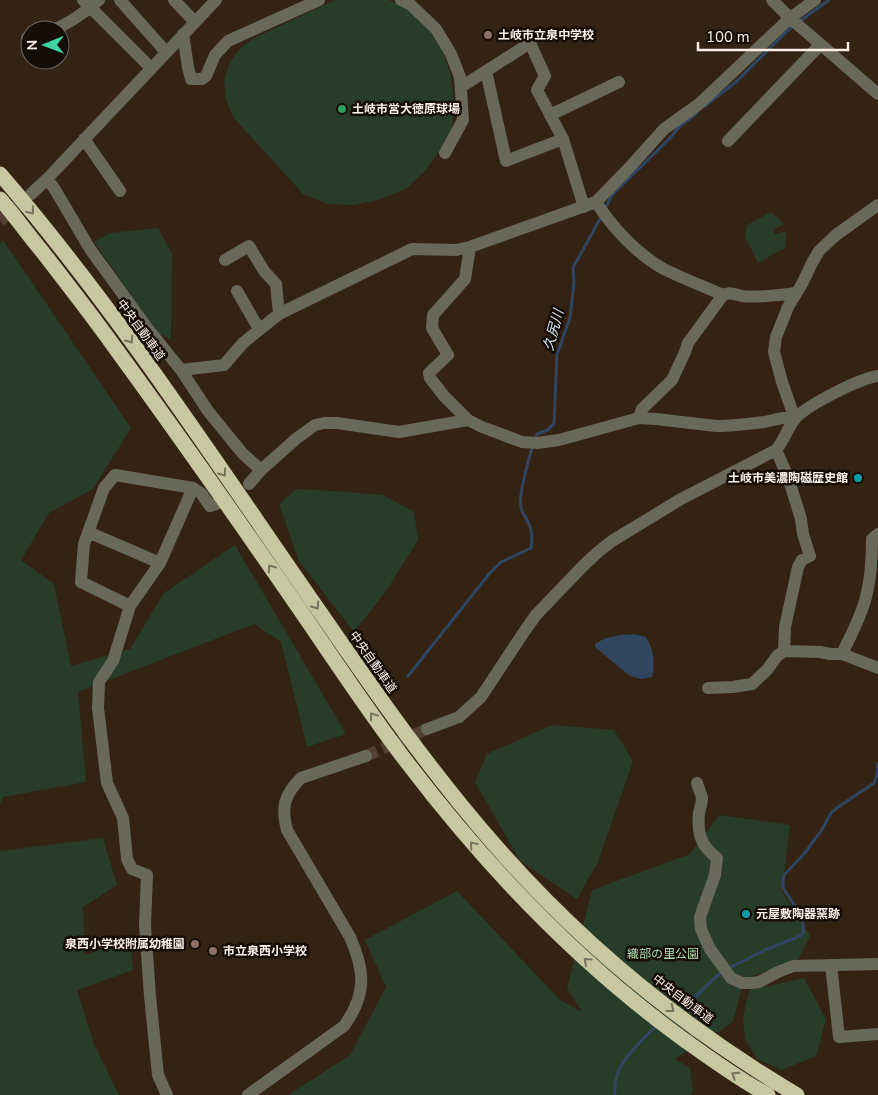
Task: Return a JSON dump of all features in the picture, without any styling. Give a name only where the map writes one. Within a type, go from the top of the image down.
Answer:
[{"type":"highway","name":"中央自動車道","points":[[0,174],[100,297],[417,750],[496,846],[563,917],[632,979],[716,1043],[797,1095]]},
{"type":"highway","points":[[0,198],[86,307],[297,605],[361,699],[445,812],[485,858],[553,930],[624,993],[703,1053],[764,1093]]},
{"type":"highway","points":[[766,1076],[806,1095]]},
{"type":"street","points":[[120,0],[166,52]]},
{"type":"street","points":[[174,0],[195,22]]},
{"type":"street","points":[[31,194],[216,0]]},
{"type":"street","points":[[184,34],[191,79],[202,79],[206,76],[215,55],[228,41],[319,0]]},
{"type":"street","points":[[401,0],[411,5],[436,29],[452,54],[460,77],[463,120],[445,153]]},
{"type":"street","points":[[772,0],[794,22],[878,94]]},
{"type":"street","points":[[181,370],[224,365],[243,343],[279,314],[412,249],[456,250],[470,247],[532,224],[597,208],[664,129],[699,104],[794,22],[815,0]]},
{"type":"street","points":[[69,20],[91,2],[151,68]]},
{"type":"street","points":[[461,87],[530,43],[545,76],[537,90],[597,208],[634,247],[662,268],[723,295]]},
{"type":"street","points":[[728,141],[820,45]]},
{"type":"street","points":[[486,71],[506,161],[563,139]]},
{"type":"street","points":[[550,115],[619,82]]},
{"type":"street","points":[[84,139],[120,191]]},
{"type":"street","points":[[46,179],[54,188],[90,249],[148,329],[181,370],[208,411],[243,454],[261,470]]},
{"type":"street","points":[[795,419],[774,352],[776,337],[788,307],[819,251],[836,235],[878,205]]},
{"type":"street","points":[[226,260],[249,246],[264,270],[276,284],[279,314]]},
{"type":"street","points":[[470,247],[465,278],[433,315],[432,328],[448,355],[429,373],[430,378],[444,396],[468,420],[522,442],[537,443],[559,440],[639,418],[716,426],[765,421],[786,416],[795,419]]},
{"type":"street","points":[[237,291],[259,329]]},
{"type":"street","points":[[639,418],[642,408],[672,380],[688,342],[723,295],[728,293],[741,296],[766,297],[796,293]]},
{"type":"street","points":[[427,729],[459,717],[481,697],[536,615],[584,565],[612,541],[681,499],[776,450],[795,419],[837,392],[871,377],[878,376]]},
{"type":"street","points":[[249,484],[261,470],[297,438],[315,425],[324,422],[399,432],[468,420]]},
{"type":"street","points":[[776,450],[788,477],[810,556],[802,560],[798,567],[785,627],[784,651]]},
{"type":"street","points":[[130,606],[81,582],[84,544],[104,488],[115,475],[193,488],[201,493],[210,506],[219,503]]},
{"type":"street","points":[[167,1095],[158,1075],[150,996],[145,925],[147,875],[132,869],[127,859],[123,818],[107,783],[98,708],[99,682],[113,660],[130,606],[160,563],[193,488]]},
{"type":"street","points":[[88,532],[160,563]]},
{"type":"street","points":[[842,654],[866,600],[872,556],[872,539],[878,534]]},
{"type":"street","points":[[708,688],[752,684],[767,670],[777,656],[784,651],[842,654],[878,668]]},
{"type":"street","points":[[248,1095],[344,1026],[360,997],[362,981],[356,951],[350,937],[287,830],[283,807],[301,778],[366,756]]},
{"type":"street","points":[[697,783],[702,796],[698,831],[709,852],[717,858],[715,875],[700,917],[701,929],[710,949],[731,978],[742,983],[750,983],[759,982],[793,966],[878,964]]},
{"type":"street","points":[[831,965],[839,1036],[878,1034]]},
{"type":"green space","name":"土岐市営大徳原球場","points":[[335,0],[389,0],[410,10],[427,27],[443,52],[451,76],[454,102],[452,127],[441,149],[426,170],[407,188],[382,199],[354,205],[327,204],[303,194],[233,117],[226,100],[224,80],[230,62],[241,47],[254,38]]},
{"type":"green space","points":[[771,212],[784,224],[773,230],[775,234],[786,231],[785,248],[758,263],[745,237],[747,225]]},
{"type":"green space","points":[[158,228],[172,254],[171,340],[158,333],[94,242],[110,233]]},
{"type":"green space","points":[[3,240],[131,428],[93,489],[49,513],[21,560],[54,584],[71,666],[130,649],[164,593],[235,545],[346,734],[307,747],[281,642],[254,624],[78,692],[86,782],[3,797],[0,804],[0,244]]},
{"type":"green space","points":[[296,489],[383,495],[414,512],[418,540],[386,591],[354,632],[299,561],[279,504]]},
{"type":"green space","points":[[552,725],[614,730],[633,761],[598,862],[577,899],[520,861],[475,782],[487,754]]},
{"type":"green space","name":"織部の里公園","points":[[719,815],[790,825],[782,891],[810,936],[798,960],[744,979],[733,1022],[675,1059],[690,1068],[693,1091],[691,1095],[288,1095],[350,1055],[386,987],[365,940],[457,891],[560,1000],[582,1012],[567,988],[592,890],[690,854]]},
{"type":"green space","points":[[103,838],[117,885],[83,907],[85,955],[130,939],[133,970],[77,990],[94,1044],[119,1095],[0,1095],[0,851]]},
{"type":"green space","points":[[804,978],[826,1019],[816,1056],[781,1070],[757,1059],[745,1039],[743,1018],[749,990]]},
{"type":"water","points":[[634,634],[646,637],[650,646],[654,662],[652,677],[641,679],[630,676],[595,647],[595,644],[599,641],[608,638]]},
{"type":"waterway","name":"久尻川","points":[[800,21],[829,0]]},
{"type":"waterway","name":"久尻川","points":[[705,106],[737,81],[793,26]]},
{"type":"waterway","name":"久尻川","points":[[605,209],[612,195],[679,127],[697,113]]},
{"type":"waterway","name":"久尻川","points":[[535,440],[537,434],[548,430],[554,423],[557,354],[570,318],[574,283],[573,268],[602,215]]},
{"type":"waterway","name":"久尻川","points":[[408,676],[489,574],[501,562],[531,548],[531,529],[520,502],[524,477],[533,446]]},
{"type":"waterway","points":[[727,969],[803,933],[803,923],[800,914],[783,886],[784,875],[804,854],[821,831],[831,813],[874,783],[878,763]]},
{"type":"waterway","points":[[680,1010],[722,972]]},
{"type":"waterway","points":[[615,1095],[617,1075],[626,1058],[659,1025]]},
{"type":"tunnel","points":[[0,221],[18,205]]},
{"type":"tunnel","points":[[366,756],[427,729]]},
{"type":"place","name":"土岐市立泉中学校","points":[[488,35]]},
{"type":"place","name":"土岐市営大徳原球場","points":[[342,109]]},
{"type":"place","name":"土岐市美濃陶磁歴史館","points":[[858,478]]},
{"type":"place","name":"元屋敷陶器窯跡","points":[[746,914]]},
{"type":"place","name":"泉西小学校附属幼稚園","points":[[195,944]]},
{"type":"place","name":"市立泉西小学校","points":[[213,951]]}]
